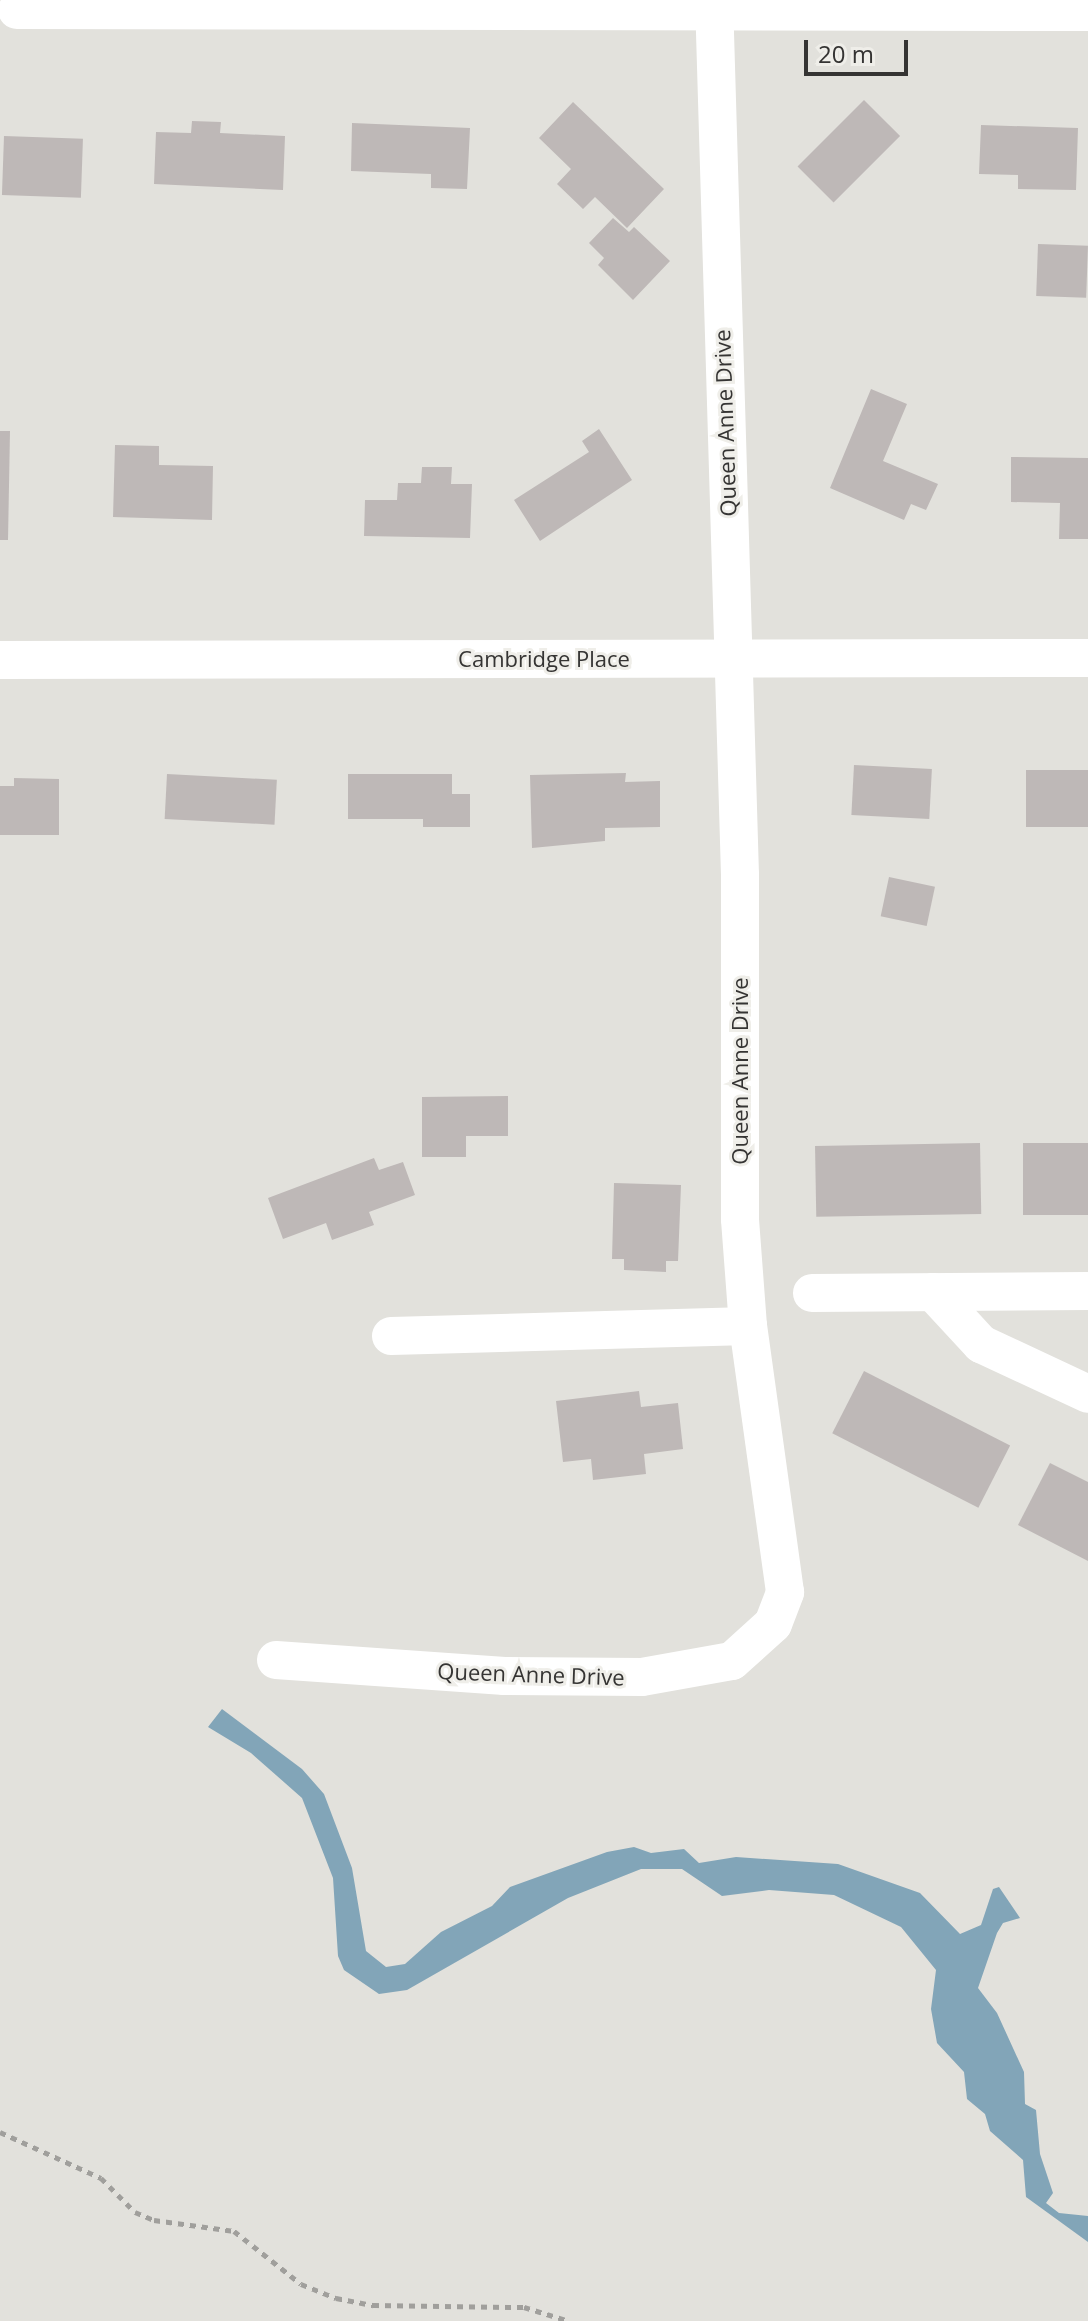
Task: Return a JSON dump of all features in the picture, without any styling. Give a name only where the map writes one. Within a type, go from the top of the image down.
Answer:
[{"type":"street","points":[[17,10],[714,6],[1088,12]]},
{"type":"street","name":"Queen Anne Drive","points":[[276,1660],[504,1676],[642,1677],[732,1661],[773,1624],[785,1592],[748,1326],[740,1219],[740,875],[714,6]]},
{"type":"street","name":"Cambridge Place","points":[[0,660],[1088,658]]},
{"type":"street","points":[[812,1293],[1088,1291]]},
{"type":"street","points":[[933,1292],[981,1344],[1088,1394]]},
{"type":"street","points":[[391,1336],[748,1326]]},
{"type":"path","points":[[0,2132],[101,2178],[135,2212],[154,2220],[234,2231],[301,2284],[336,2298],[373,2305],[524,2307],[569,2321]]},
{"type":"water","points":[[222,1709],[302,1769],[324,1794],[352,1868],[366,1951],[386,1967],[405,1964],[441,1932],[492,1906],[510,1887],[607,1852],[634,1847],[651,1853],[684,1849],[699,1863],[736,1857],[838,1864],[920,1893],[960,1934],[981,1925],[993,1889],[999,1887],[1020,1918],[1003,1923],[997,1933],[978,1988],[997,2013],[1024,2072],[1025,2104],[1036,2110],[1040,2154],[1053,2193],[1046,2203],[1059,2213],[1088,2216],[1088,2242],[1026,2197],[1023,2160],[990,2131],[985,2114],[967,2099],[964,2072],[937,2043],[931,2009],[936,1970],[901,1927],[834,1895],[769,1890],[722,1896],[682,1869],[641,1869],[568,1898],[407,1990],[379,1994],[344,1970],[338,1956],[333,1878],[302,1798],[251,1753],[208,1727]]},
{"type":"building","points":[[864,100],[900,136],[834,203],[798,166]]},
{"type":"building","points":[[573,102],[664,189],[627,228],[595,197],[583,209],[557,184],[571,169],[539,138]]},
{"type":"building","points":[[192,121],[221,122],[220,133],[285,136],[283,190],[154,184],[156,132],[191,133]]},
{"type":"building","points":[[352,123],[470,128],[467,189],[431,188],[431,174],[351,171]]},
{"type":"building","points":[[981,125],[1078,128],[1076,190],[1018,189],[1018,175],[979,174]]},
{"type":"building","points":[[4,136],[83,139],[81,198],[2,195]]},
{"type":"building","points":[[613,218],[629,232],[634,227],[670,261],[633,300],[598,265],[604,258],[589,243]]},
{"type":"building","points":[[1038,244],[1088,246],[1086,298],[1036,296]]},
{"type":"building","points":[[871,389],[907,404],[883,461],[938,484],[926,510],[911,504],[904,520],[830,488]]},
{"type":"building","points":[[599,429],[632,480],[540,541],[514,500],[589,452],[582,441]]},
{"type":"building","points":[[0,431],[10,431],[8,540],[0,540]]},
{"type":"building","points":[[115,445],[159,446],[159,465],[213,466],[212,520],[113,517]]},
{"type":"building","points":[[1011,457],[1088,458],[1088,539],[1059,539],[1060,503],[1011,502]]},
{"type":"building","points":[[422,467],[452,467],[451,484],[472,484],[470,538],[364,536],[365,500],[397,500],[398,483],[421,483]]},
{"type":"building","points":[[854,765],[932,769],[929,819],[851,815]]},
{"type":"building","points":[[1026,770],[1088,770],[1088,827],[1026,827]]},
{"type":"building","points":[[626,773],[625,782],[660,781],[660,827],[605,828],[605,841],[532,848],[530,775]]},
{"type":"building","points":[[167,774],[277,780],[274,825],[165,819]]},
{"type":"building","points":[[348,774],[452,774],[452,794],[470,794],[470,827],[423,827],[423,819],[348,819]]},
{"type":"building","points":[[14,778],[59,779],[59,835],[0,835],[0,786],[14,786]]},
{"type":"building","points":[[889,877],[935,887],[927,926],[881,916]]},
{"type":"building","points":[[508,1096],[508,1136],[466,1136],[466,1157],[422,1157],[422,1097]]},
{"type":"building","points":[[980,1143],[981,1214],[816,1217],[815,1146]]},
{"type":"building","points":[[1023,1143],[1088,1143],[1088,1215],[1023,1215]]},
{"type":"building","points":[[374,1158],[379,1170],[403,1162],[415,1195],[369,1212],[374,1225],[332,1240],[326,1223],[283,1239],[268,1198]]},
{"type":"building","points":[[614,1183],[681,1185],[678,1261],[666,1261],[666,1272],[624,1270],[624,1259],[612,1259]]},
{"type":"building","points":[[864,1371],[1010,1445],[978,1508],[832,1433]]},
{"type":"building","points":[[639,1391],[641,1407],[678,1403],[683,1449],[644,1454],[646,1474],[593,1480],[591,1459],[563,1462],[556,1401]]},
{"type":"building","points":[[1050,1463],[1088,1482],[1088,1561],[1018,1525]]}]
